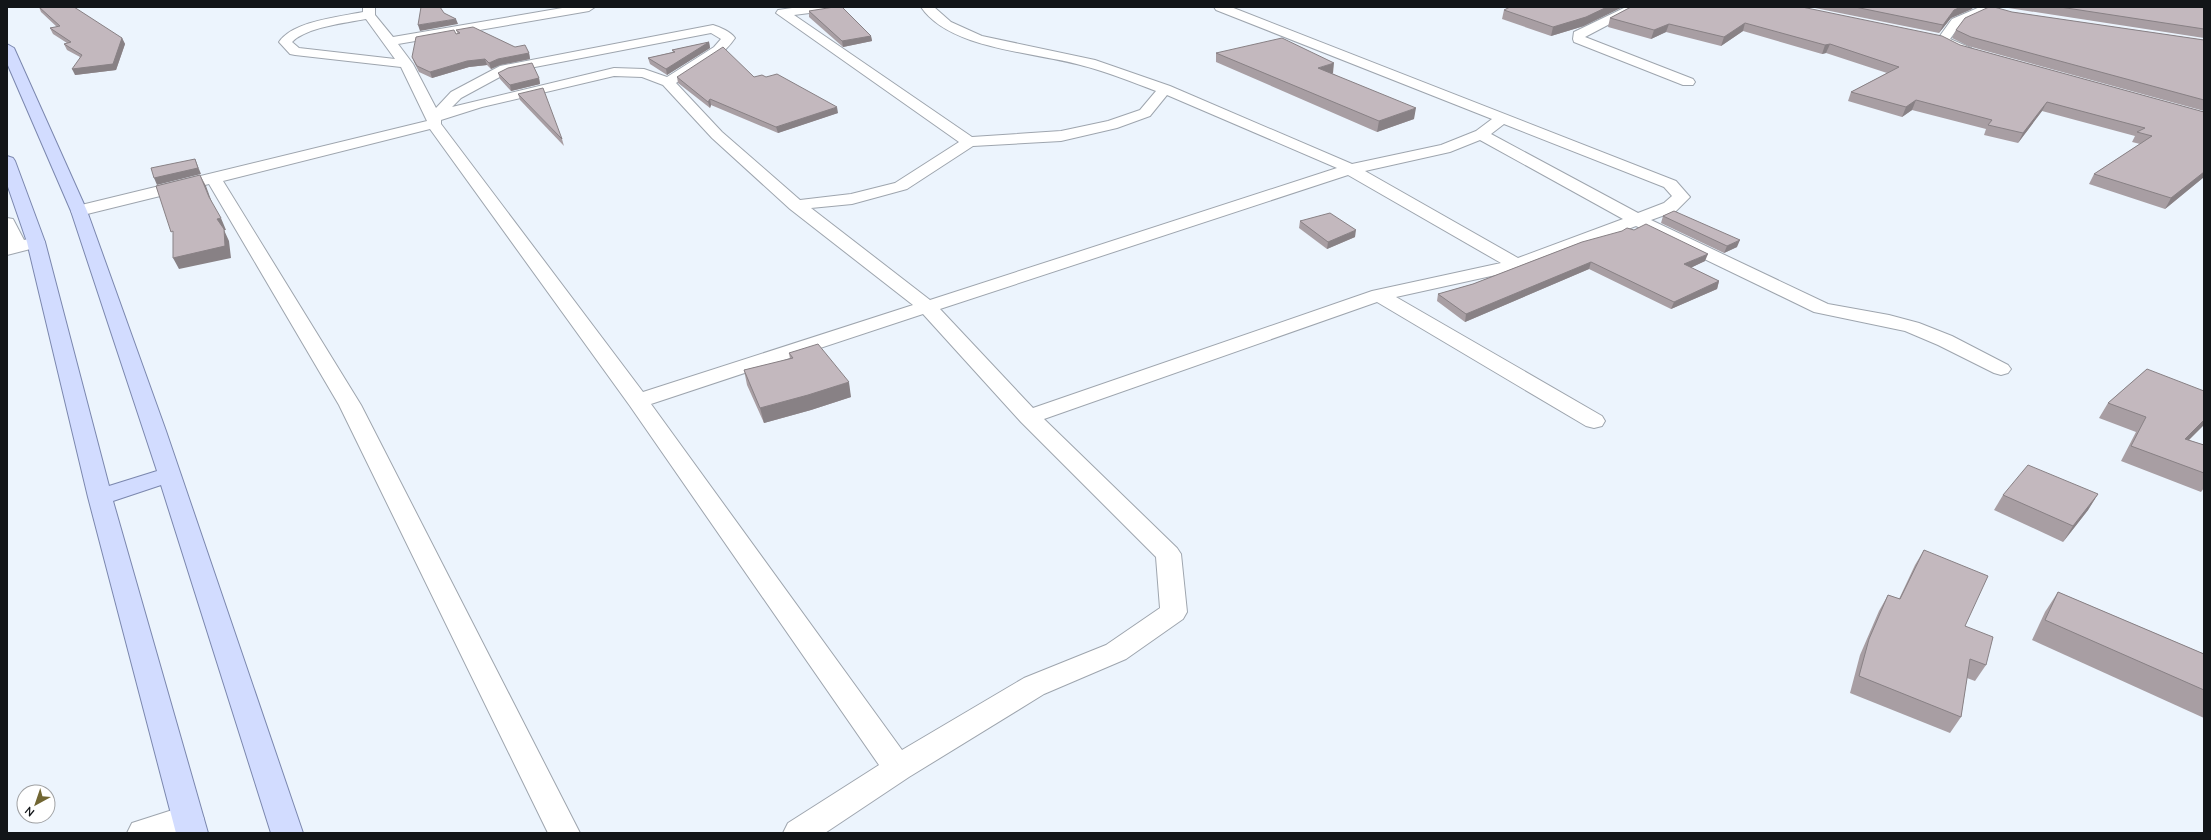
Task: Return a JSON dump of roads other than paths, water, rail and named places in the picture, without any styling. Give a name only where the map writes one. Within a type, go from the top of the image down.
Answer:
[{"type":"main road","points":[[7,48],[79,211],[170,475],[287,833]]},
{"type":"main road","points":[[7,161],[21,246],[100,497],[190,826]]},
{"type":"main road","points":[[100,497],[170,475]]},
{"type":"street","points":[[389,42],[589,7]]},
{"type":"street","points":[[825,7],[782,13],[969,142]]},
{"type":"street","points":[[927,7],[947,25],[978,39],[1076,59],[1165,89],[1350,169],[1518,265]]},
{"type":"street","points":[[1029,417],[1379,295],[1518,265],[1670,207],[1682,197],[1670,184],[1220,7]]},
{"type":"street","points":[[1636,7],[1579,35],[1579,39],[1688,82]]},
{"type":"street","points":[[1943,40],[1956,22],[1986,10]]},
{"type":"street","points":[[406,64],[295,51],[286,42],[294,32],[369,11],[389,42],[406,64],[434,121],[638,401],[898,768]]},
{"type":"street","points":[[434,121],[456,95],[505,69],[713,29],[729,38],[719,50],[668,82]]},
{"type":"street","points":[[1928,37],[1943,40],[1962,50],[1977,54]]},
{"type":"street","points":[[79,211],[214,179],[434,121],[478,104],[614,72],[644,73],[668,82],[717,135],[796,205],[927,307],[1029,417],[1168,554],[1174,612],[1116,652],[1034,686],[898,768],[799,833]]},
{"type":"street","points":[[796,205],[852,199],[901,186],[969,142],[1061,136],[1112,125],[1144,113],[1165,89]]},
{"type":"street","points":[[638,401],[1350,169],[1445,149],[1481,134],[1503,118]]},
{"type":"street","points":[[1481,134],[1637,220],[1821,308],[1844,315],[1887,320],[1914,327],[2001,369]]},
{"type":"street","points":[[214,179],[350,405],[564,833]]},
{"type":"street","points":[[7,223],[21,246]]},
{"type":"street","points":[[1379,295],[1594,421]]},
{"type":"street","points":[[143,833],[190,826]]}]
